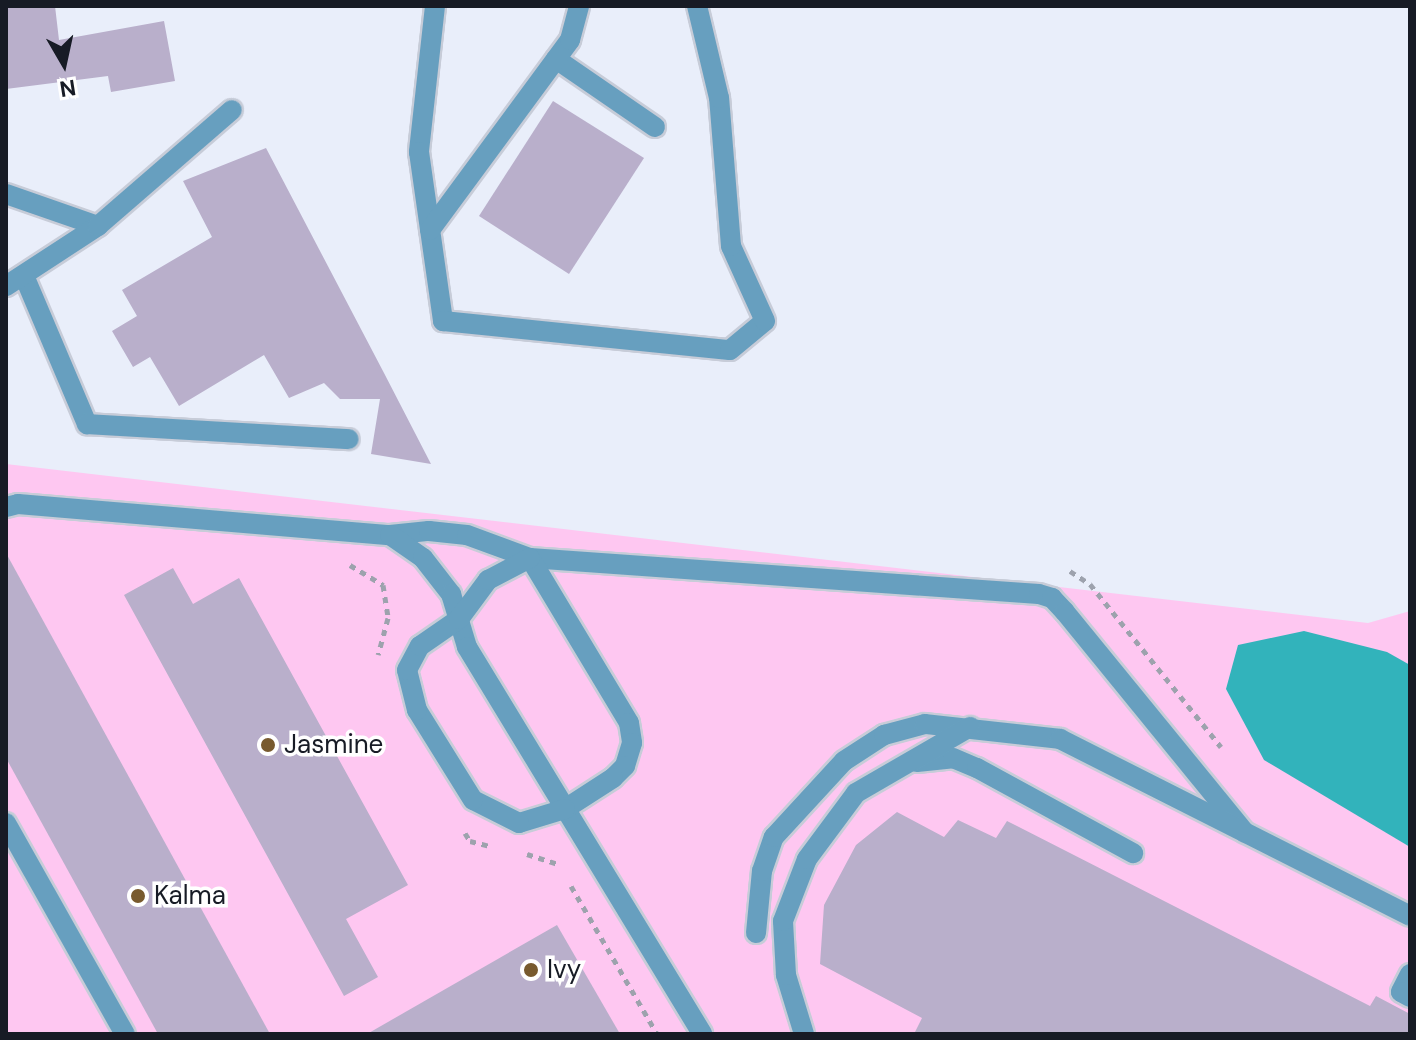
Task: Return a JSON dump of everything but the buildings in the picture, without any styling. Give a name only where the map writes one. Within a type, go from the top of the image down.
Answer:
[{"type":"lane","points":[[435,6],[419,152],[443,321],[730,350],[765,321],[731,246],[719,98],[697,6]]},
{"type":"lane","points":[[430,230],[570,40],[579,6]]},
{"type":"lane","points":[[556,59],[655,127]]},
{"type":"lane","points":[[232,110],[98,226],[16,282],[87,424],[349,439]]},
{"type":"lane","points":[[6,194],[98,226]]},
{"type":"lane","points":[[6,507],[18,504],[390,535],[429,531],[467,535],[530,558],[1052,598],[1245,833]]},
{"type":"lane","points":[[390,535],[406,543],[437,572],[459,619],[467,647],[702,1034]]},
{"type":"lane","points":[[530,558],[629,723],[632,743],[625,766],[613,778],[565,809],[519,823],[473,800],[417,710],[407,670],[420,646],[459,619],[488,580],[530,558]]},
{"type":"lane","points":[[756,933],[762,871],[774,837],[844,761],[884,735],[925,724],[1060,739],[1410,916]]},
{"type":"lane","points":[[804,1034],[786,975],[783,921],[807,859],[856,793],[970,727]]},
{"type":"lane","points":[[909,762],[953,758],[1133,853]]},
{"type":"lane","points":[[6,823],[125,1034]]},
{"type":"lane","points":[[1410,974],[1401,992],[1410,997]]},
{"type":"path","points":[[534,856],[557,861],[657,1034]]},
{"type":"shaded area","points":[[6,464],[1368,623],[1410,611],[1410,1034],[6,1034]]},
{"type":"water","points":[[1304,631],[1387,652],[1410,665],[1410,847],[1264,760],[1226,689],[1238,645]]},
{"type":"place","name":"Jasmine","points":[[268,745]]},
{"type":"place","name":"Kalma","points":[[138,896]]},
{"type":"place","name":"Ivy","points":[[531,970]]}]
